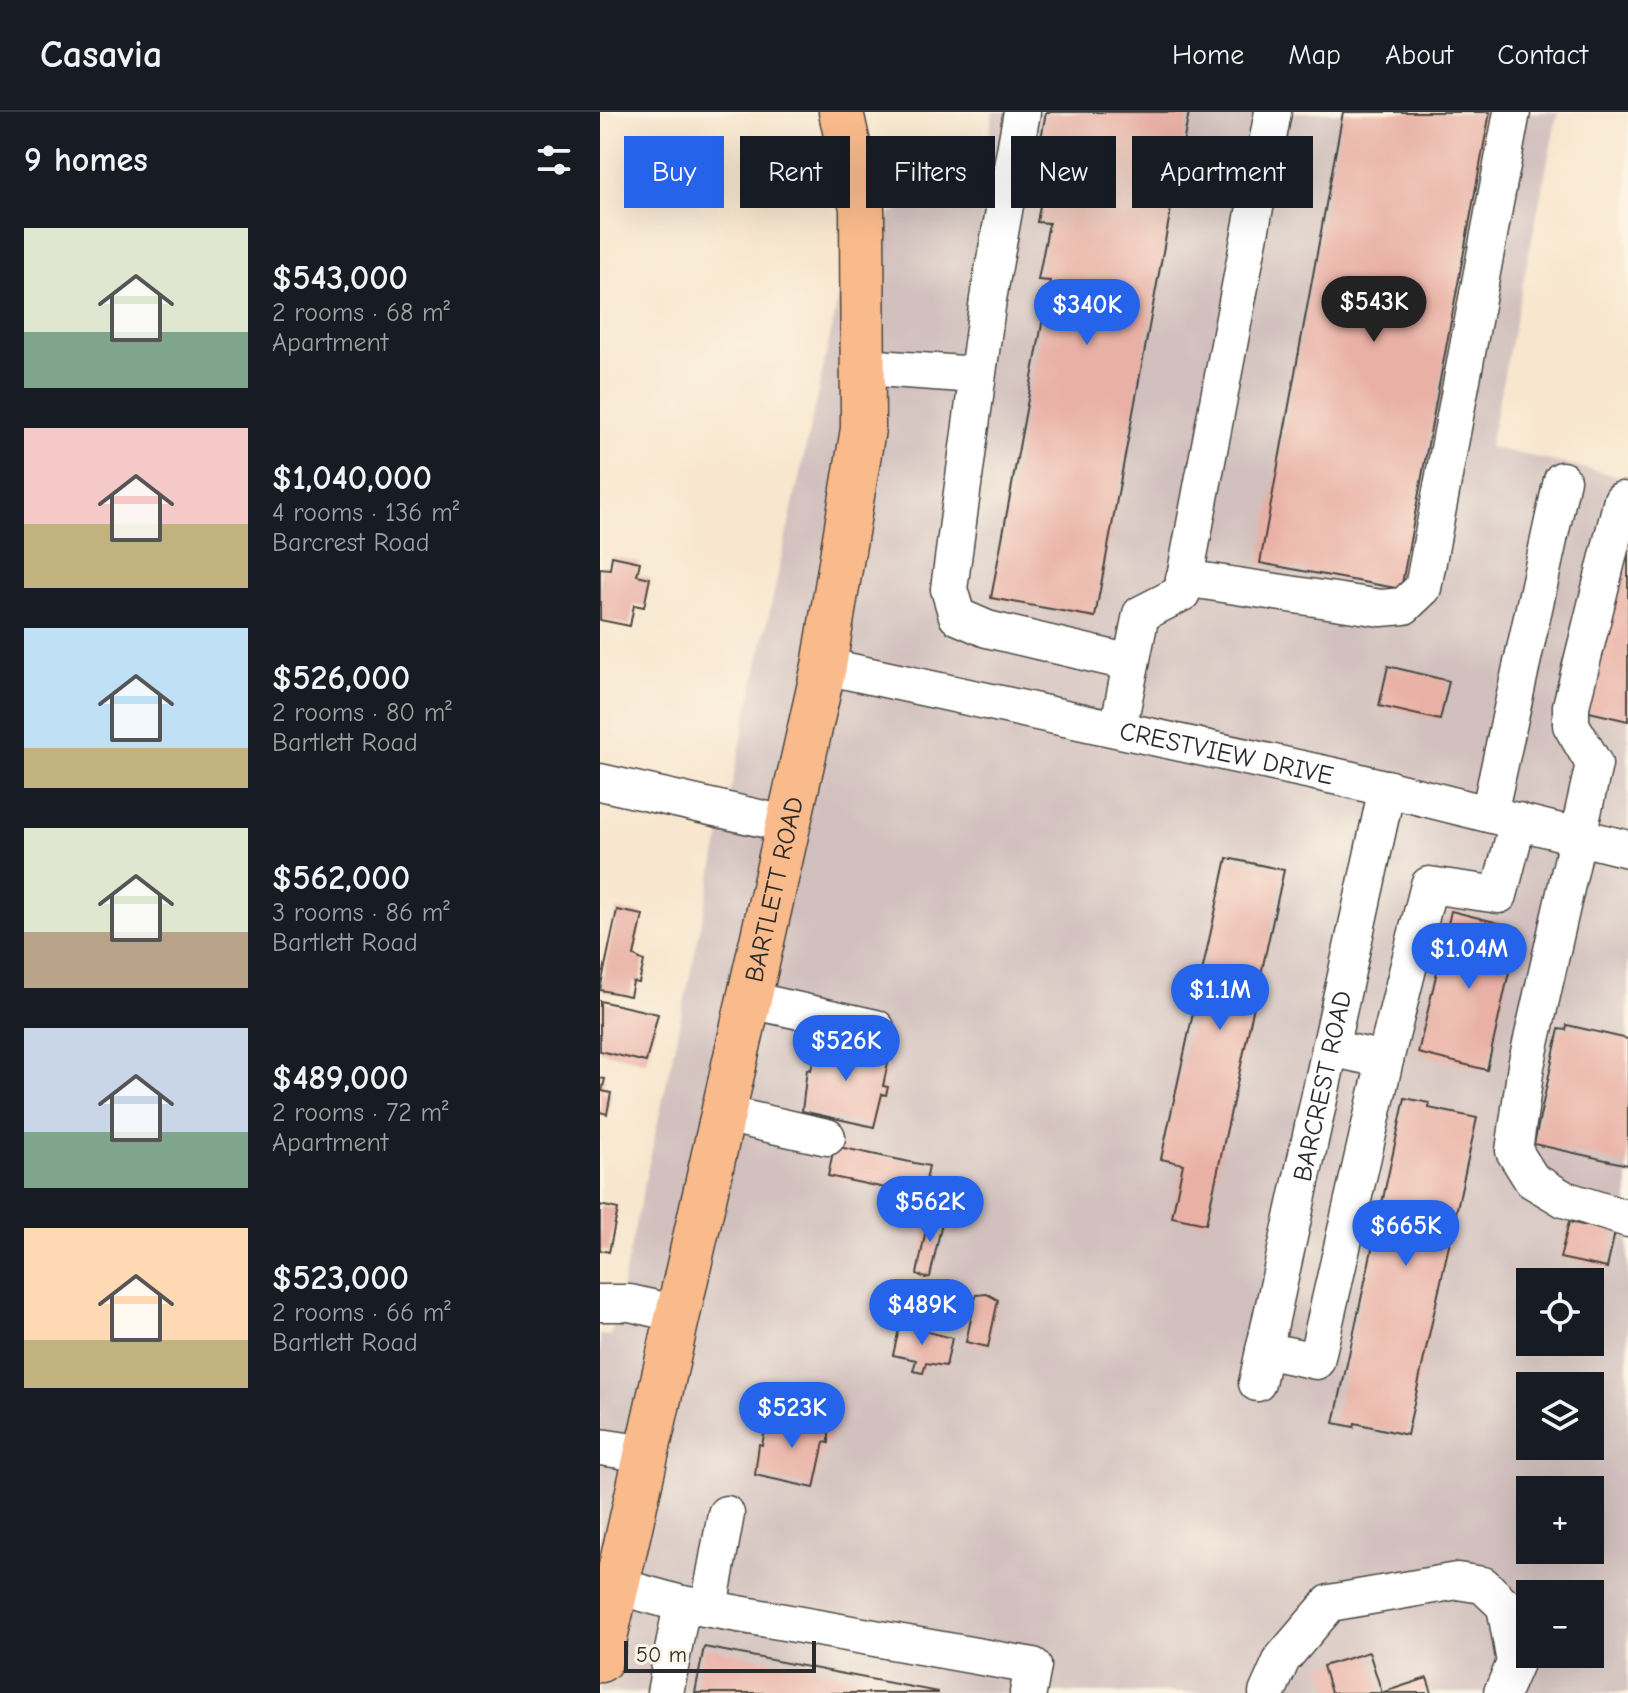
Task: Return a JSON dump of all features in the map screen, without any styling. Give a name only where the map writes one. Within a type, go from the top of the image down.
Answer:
[{"type":"main road","name":"BARTLETT ROAD","points":[[600,1660],[613,1566],[647,1454],[824,666],[863,429],[862,208],[841,112]]},
{"type":"street","points":[[1022,112],[977,375],[949,589],[957,616],[987,629],[1131,663]]},
{"type":"street","points":[[1118,729],[1141,614],[1182,593],[1273,112]]},
{"type":"street","points":[[1184,578],[1381,608],[1404,606],[1423,588],[1512,112]]},
{"type":"street","points":[[863,367],[977,375]]},
{"type":"street","points":[[1282,1265],[1336,1277],[1385,1060],[1429,885],[1499,895],[1503,818],[1562,480]]},
{"type":"street","points":[[1628,502],[1622,500],[1571,706],[1571,725],[1594,764],[1526,1066],[1514,1151],[1532,1180],[1564,1199],[1628,1219]]},
{"type":"street","name":"CRESTVIEW DRIVE","points":[[824,666],[1387,788],[1628,849]]},
{"type":"street","points":[[600,782],[790,825]]},
{"type":"street","name":"BARCREST ROAD","points":[[1336,1277],[1316,1361],[1260,1366],[1387,788]]},
{"type":"street","points":[[750,1000],[876,1028]]},
{"type":"street","points":[[1330,1048],[1385,1060]]},
{"type":"street","points":[[724,1114],[827,1137]]},
{"type":"street","points":[[1311,1130],[1366,1142]]},
{"type":"street","points":[[600,1303],[630,1303],[678,1314]]},
{"type":"street","points":[[600,1447],[647,1454]]},
{"type":"street","points":[[665,1693],[726,1514]]},
{"type":"street","points":[[613,1566],[695,1606],[1033,1666],[1028,1693]]},
{"type":"street","points":[[1267,1693],[1282,1659],[1330,1603],[1457,1581],[1483,1585],[1505,1606],[1515,1663],[1502,1693]]},
{"type":"shaded area","points":[[993,112],[1558,112],[1489,447],[1628,478],[1628,1693],[600,1693],[600,1335],[611,1336],[852,236],[902,208],[995,208],[995,136],[989,136]]},
{"type":"building","points":[[1046,112],[1189,112],[1185,136],[1132,136],[1132,208],[1171,208],[1095,617],[991,598],[1050,281],[1038,280],[1049,223],[1037,222],[1040,208],[1116,208],[1116,136],[1042,136]]},
{"type":"building","points":[[1343,112],[1490,112],[1401,589],[1260,563]]},
{"type":"building","points":[[1623,550],[1628,551],[1628,721],[1585,711]]},
{"type":"building","points":[[612,556],[640,562],[637,575],[650,578],[644,607],[634,605],[630,626],[600,620],[600,568],[610,569]]},
{"type":"building","points":[[1388,666],[1449,681],[1440,720],[1379,706]]},
{"type":"building","points":[[1227,858],[1284,870],[1206,1224],[1172,1217],[1183,1164],[1161,1159]]},
{"type":"building","points":[[617,910],[643,915],[634,956],[644,961],[639,983],[633,982],[630,996],[600,990]]},
{"type":"building","points":[[1451,911],[1519,928],[1487,1070],[1418,1053]]},
{"type":"building","points":[[600,1001],[658,1014],[646,1062],[600,1051]]},
{"type":"building","points":[[1567,1025],[1628,1039],[1628,1165],[1534,1144],[1559,1029],[1566,1030]]},
{"type":"building","points":[[829,1040],[890,1053],[883,1086],[888,1087],[886,1095],[882,1094],[874,1127],[802,1111],[807,1069],[811,1070],[816,1046],[827,1048]]},
{"type":"building","points":[[600,1078],[605,1079],[602,1091],[611,1093],[607,1114],[600,1112]]},
{"type":"building","points":[[1405,1098],[1429,1103],[1429,1108],[1477,1118],[1407,1435],[1355,1423],[1354,1427],[1334,1423]]},
{"type":"building","points":[[834,1146],[929,1166],[923,1196],[828,1176]]},
{"type":"building","points":[[600,1205],[618,1209],[609,1252],[600,1250]]},
{"type":"building","points":[[930,1210],[944,1213],[930,1277],[925,1278],[917,1274]]},
{"type":"building","points":[[1569,1222],[1615,1232],[1607,1268],[1560,1258]]},
{"type":"building","points":[[987,1294],[998,1300],[988,1347],[966,1342],[976,1295]]},
{"type":"building","points":[[900,1325],[952,1338],[946,1366],[926,1363],[923,1373],[913,1371],[916,1360],[893,1355]]},
{"type":"building","points":[[769,1413],[829,1425],[829,1443],[824,1442],[814,1488],[755,1475],[759,1444],[762,1445]]},
{"type":"building","points":[[704,1647],[938,1692],[938,1693],[695,1693]]},
{"type":"building","points":[[1369,1652],[1382,1693],[1331,1693],[1323,1666]]},
{"type":"building","points":[[1427,1678],[1432,1693],[1384,1693],[1384,1692]]}]
